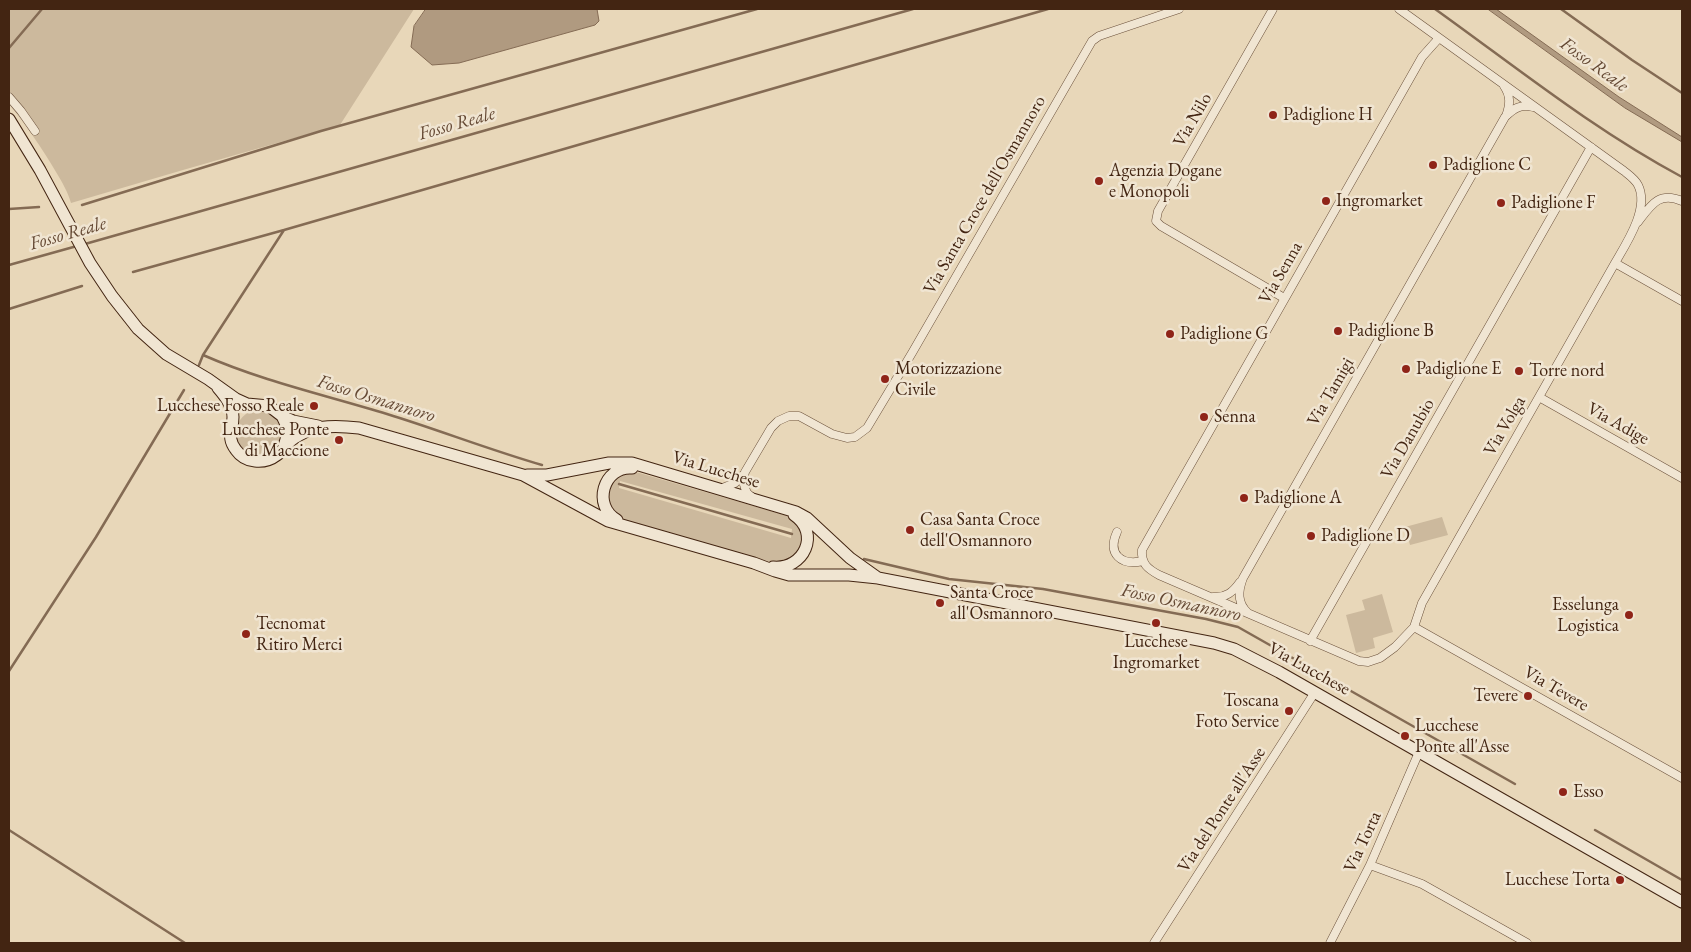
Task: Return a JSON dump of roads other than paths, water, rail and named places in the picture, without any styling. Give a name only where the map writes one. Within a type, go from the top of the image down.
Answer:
[{"type":"main road","name":"Via Lucchese","points":[[9,120],[40,170],[90,263],[118,304],[143,333],[166,354],[208,379],[229,402],[233,420],[230,436],[232,444],[244,458],[261,462],[270,460],[278,455],[292,439],[317,428],[351,427],[367,430],[522,475],[608,521],[789,575],[848,575],[878,578],[1214,643],[1234,649],[1316,692],[1682,902]]},
{"type":"main road","name":"Via Lucchese","points":[[218,388],[247,404],[269,406],[282,416],[304,424],[327,427]]},
{"type":"main road","points":[[233,420],[242,410],[254,405]]},
{"type":"main road","points":[[282,416],[288,435],[284,448]]},
{"type":"main road","name":"Via Lucchese","points":[[522,475],[546,475],[614,462],[632,463],[796,512],[807,518],[850,558],[878,578]]},
{"type":"main road","points":[[630,527],[607,512],[602,496],[604,485],[612,475],[621,469],[652,470]]},
{"type":"main road","points":[[754,563],[784,567],[795,562],[803,554],[808,540],[804,526],[799,518],[784,509]]},
{"type":"street","name":"Via Santa Croce dell'Osmannoro","points":[[745,472],[773,425],[786,417],[802,417],[840,437],[851,438],[860,434],[873,418],[1088,45],[1099,36],[1179,9]]},
{"type":"street","name":"Via Nilo","points":[[1273,9],[1157,214],[1156,221],[1187,242],[1284,298]]},
{"type":"street","points":[[1399,9],[1439,38]]},
{"type":"street","name":"Via Volga","points":[[1143,561],[1150,570],[1348,658],[1368,662],[1380,658],[1395,647],[1414,627],[1422,603],[1615,264],[1634,228],[1641,203],[1638,185],[1624,171],[1439,38]]},
{"type":"street","name":"Via Senna","points":[[1143,561],[1142,550],[1146,542],[1284,298],[1422,57],[1439,38]]},
{"type":"street","name":"Via Tamigi","points":[[1209,596],[1217,597],[1229,594],[1243,578],[1506,117],[1509,96],[1502,83]]},
{"type":"street","points":[[9,97],[35,131]]},
{"type":"street","points":[[1506,117],[1512,110],[1521,106],[1531,106],[1539,110]]},
{"type":"street","name":"Via Danubio","points":[[1310,641],[1591,147]]},
{"type":"street","points":[[1634,228],[1653,203],[1663,197],[1682,201]]},
{"type":"street","points":[[1615,264],[1682,301]]},
{"type":"street","name":"Via Adige","points":[[1539,397],[1682,478]]},
{"type":"street","points":[[718,489],[735,483],[745,472]]},
{"type":"street","points":[[745,472],[743,481],[747,493],[763,502]]},
{"type":"street","points":[[1117,532],[1112,545],[1114,553],[1129,562],[1143,561]]},
{"type":"street","name":"Via Tamigi","points":[[1243,578],[1240,588],[1240,599],[1244,609],[1250,614]]},
{"type":"street","name":"Via Tevere","points":[[1414,627],[1682,778]]},
{"type":"street","name":"Via del Ponte all'Asse","points":[[1154,943],[1316,692]]},
{"type":"street","name":"Via Torta","points":[[1330,943],[1370,865],[1419,752]]},
{"type":"street","points":[[1370,865],[1422,884],[1526,943]]},
{"type":"waterway","points":[[9,48],[42,9]]},
{"type":"waterway","points":[[82,205],[321,131],[757,9]]},
{"type":"waterway","name":"Fosso Reale","points":[[85,244],[913,9]]},
{"type":"waterway","points":[[284,230],[1048,9]]},
{"type":"waterway","points":[[1435,9],[1587,118],[1649,159],[1682,177]]},
{"type":"waterway","points":[[1561,9],[1682,93]]},
{"type":"waterway","points":[[9,209],[39,207]]},
{"type":"waterway","points":[[133,272],[284,230],[203,355],[199,365]]},
{"type":"waterway","name":"Fosso Reale","points":[[9,265],[77,246]]},
{"type":"waterway","points":[[9,309],[82,286]]},
{"type":"waterway","name":"Fosso Osmannoro","points":[[203,355],[248,373],[387,414],[542,465]]},
{"type":"waterway","points":[[9,671],[96,537],[184,390]]},
{"type":"waterway","name":"Fosso Osmannoro","points":[[619,484],[792,534]]},
{"type":"waterway","name":"Fosso Osmannoro","points":[[864,559],[949,579],[1043,589],[1206,619],[1238,627],[1515,784]]},
{"type":"waterway","points":[[9,830],[185,943]]},
{"type":"waterway","name":"Fosso Osmannoro","points":[[1595,830],[1682,880]]},
{"type":"place","name":"Padiglione H","points":[[1273,115]]},
{"type":"place","name":"Padiglione C","points":[[1433,165]]},
{"type":"place","name":"Agenzia Dogane e Monopoli","points":[[1099,181]]},
{"type":"place","name":"Ingromarket","points":[[1326,201]]},
{"type":"place","name":"Padiglione F","points":[[1501,203]]},
{"type":"place","name":"Padiglione B","points":[[1338,331]]},
{"type":"place","name":"Padiglione G","points":[[1170,334]]},
{"type":"place","name":"Padiglione E","points":[[1406,369]]},
{"type":"place","name":"Torre nord","points":[[1519,371]]},
{"type":"place","name":"Motorizzazione Civile","points":[[885,379]]},
{"type":"place","name":"Lucchese Fosso Reale","points":[[314,406]]},
{"type":"place","name":"Senna","points":[[1204,417]]},
{"type":"place","name":"Lucchese Ponte di Maccione","points":[[339,440]]},
{"type":"place","name":"Padiglione A","points":[[1244,498]]},
{"type":"place","name":"Casa Santa Croce dell'Osmannoro","points":[[910,530]]},
{"type":"place","name":"Padiglione D","points":[[1311,536]]},
{"type":"place","name":"Santa Croce all'Osmannoro","points":[[940,603]]},
{"type":"place","name":"Esselunga Logistica","points":[[1629,615]]},
{"type":"place","name":"Lucchese Ingromarket","points":[[1156,623]]},
{"type":"place","name":"Tecnomat Ritiro Merci","points":[[246,634]]},
{"type":"place","name":"Tevere","points":[[1528,696]]},
{"type":"place","name":"Toscana Foto Service","points":[[1289,711]]},
{"type":"place","name":"Lucchese Ponte all'Asse","points":[[1405,736]]},
{"type":"place","name":"Esso","points":[[1563,792]]},
{"type":"place","name":"Lucchese Torta","points":[[1620,880]]}]
